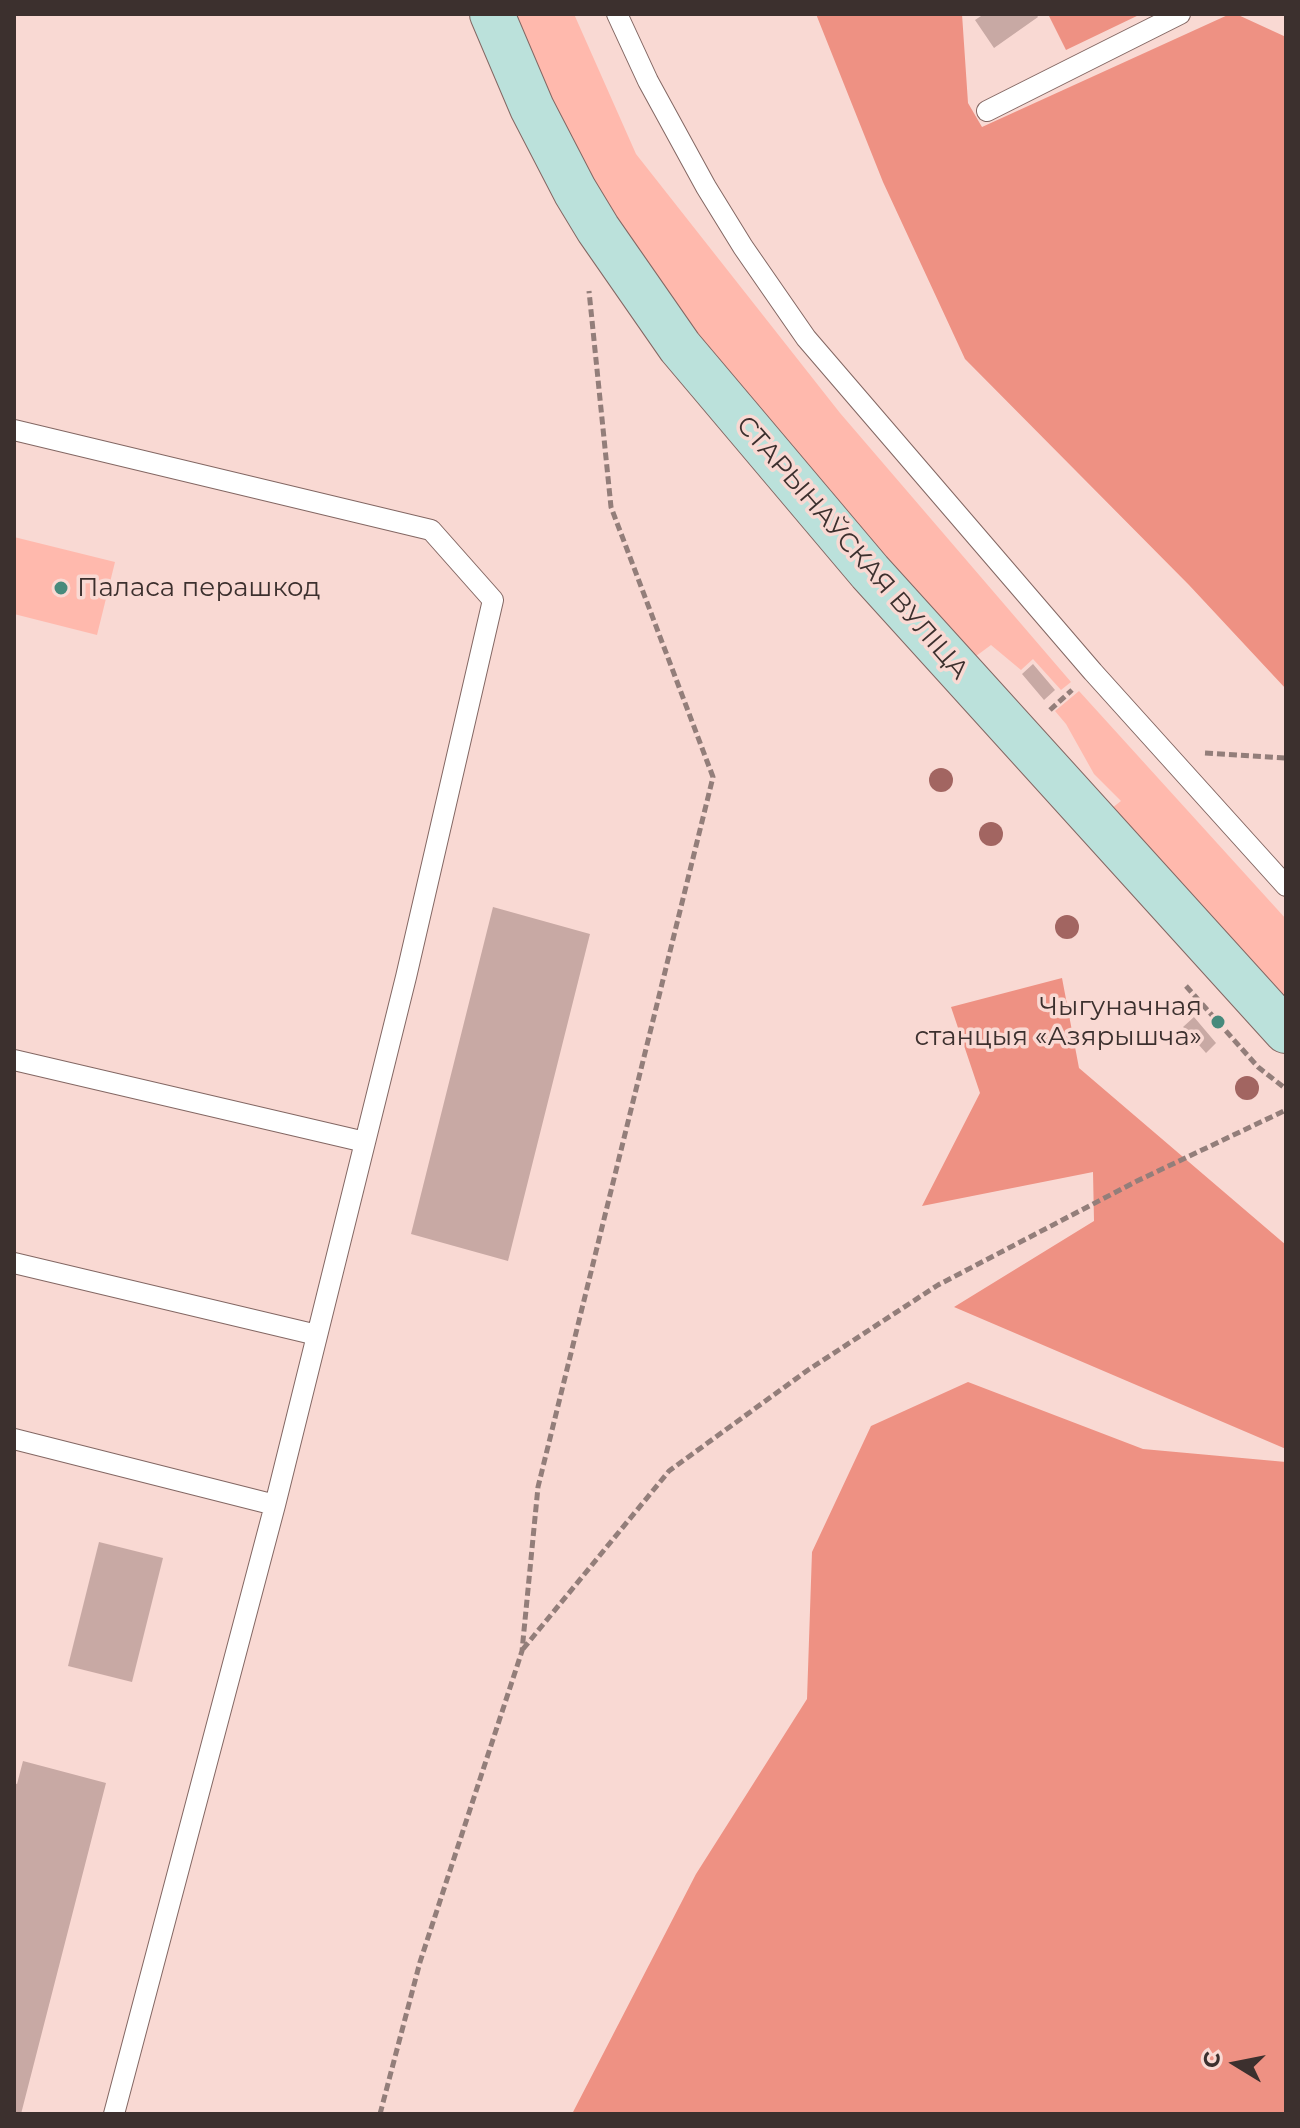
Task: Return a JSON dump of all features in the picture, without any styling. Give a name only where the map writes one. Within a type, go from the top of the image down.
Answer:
[{"type":"main road","name":"СТАРЫНАЎСКАЯ ВУЛІЦА","points":[[492,14],[532,108],[575,191],[680,347],[870,572],[1286,1031]]},
{"type":"lane","points":[[617,14],[648,81],[706,187],[806,338],[1082,660],[1286,886]]},
{"type":"lane","points":[[987,111],[1180,14]]},
{"type":"lane","points":[[14,430],[431,530],[493,600],[406,977],[275,1505],[114,2114]]},
{"type":"lane","points":[[14,1060],[365,1142]]},
{"type":"lane","points":[[14,1263],[317,1335]]},
{"type":"lane","points":[[14,1439],[275,1505]]},
{"type":"path","points":[[380,2114],[420,1962],[522,1651],[538,1487],[713,777],[611,507],[589,289]]},
{"type":"path","points":[[1181,769],[1207,752],[1286,758]]},
{"type":"path","points":[[1190,991],[1258,1067],[1286,1089]]},
{"type":"path","points":[[522,1651],[669,1471],[808,1370],[938,1285],[1137,1181],[1286,1110]]},
{"type":"shaded area","points":[[511,14],[574,14],[636,154],[840,413],[1071,682],[1061,690],[1033,659],[1021,670],[991,645],[972,659],[694,334],[617,221],[545,95]]},
{"type":"shaded area","points":[[816,14],[962,14],[968,103],[982,127],[1230,14],[1286,37],[1286,689],[1189,585],[965,359],[883,182]]},
{"type":"shaded area","points":[[1048,14],[1141,14],[1066,50]]},
{"type":"shaded area","name":"Паласа перашкод","points":[[14,537],[115,562],[97,635],[14,614]]},
{"type":"shaded area","points":[[1079,691],[1286,919],[1286,998],[1112,808],[1121,801],[1094,774],[1066,724],[1055,711]]},
{"type":"shaded area","points":[[1062,978],[1079,1068],[1286,1245],[1286,1449],[954,1307],[1094,1221],[1093,1172],[922,1206],[980,1093],[951,1007]]},
{"type":"shaded area","points":[[968,1382],[1143,1449],[1286,1462],[1286,2114],[572,2114],[696,1874],[807,1699],[812,1552],[871,1426]]},
{"type":"building","points":[[984,14],[1036,14],[1038,17],[994,48],[975,20]]},
{"type":"building","points":[[1033,664],[1055,690],[1044,700],[1022,674]]},
{"type":"building","points":[[493,907],[590,934],[508,1261],[411,1234]]},
{"type":"building","points":[[1194,1017],[1216,1043],[1206,1053],[1183,1027]]},
{"type":"building","points":[[99,1542],[163,1558],[132,1682],[68,1666]]},
{"type":"building","points":[[23,1761],[106,1783],[21,2114],[14,2114],[14,1783],[17,1784]]},
{"type":"place","name":"Паласа перашкод","points":[[61,588]]},
{"type":"place","name":"Чыгуначная станцыя «Азярышча»","points":[[1218,1022]]}]
